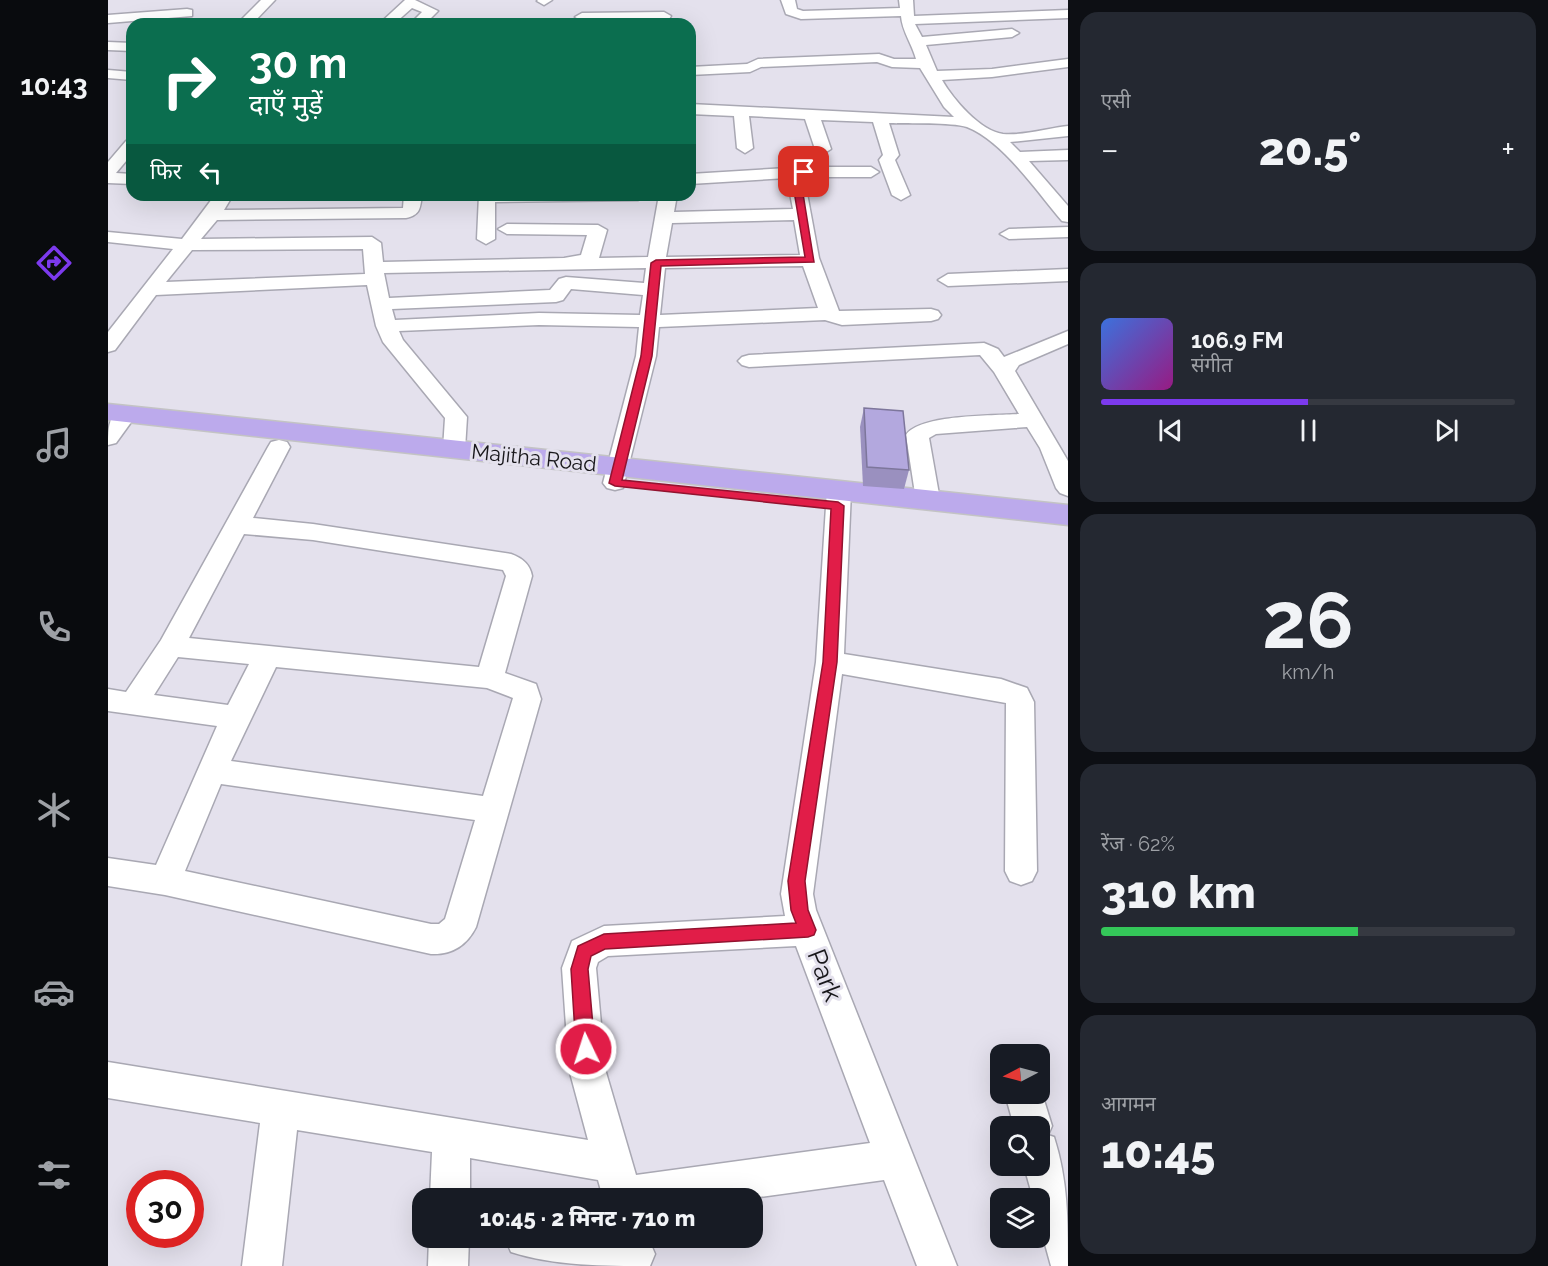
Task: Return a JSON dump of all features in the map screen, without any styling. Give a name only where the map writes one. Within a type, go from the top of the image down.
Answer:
[{"type":"main road","name":"Majitha Road","points":[[112,426],[454,449],[618,475]]},
{"type":"main road","name":"Majitha Road","points":[[112,426],[279,447],[618,475],[838,498],[1068,530]]},
{"type":"main road","name":"Majitha Road","points":[[838,498],[928,500],[1068,515]]},
{"type":"street","points":[[250,18],[268,0]]},
{"type":"street","points":[[394,0],[431,11],[423,18]]},
{"type":"street","points":[[583,18],[598,0]]},
{"type":"street","points":[[788,0],[791,11],[801,15],[907,11],[1068,14]]},
{"type":"street","points":[[1059,0],[1068,1]]},
{"type":"street","points":[[393,18],[410,3]]},
{"type":"street","points":[[907,11],[909,28],[918,42],[929,70],[949,104],[969,122],[998,139],[1016,156],[1068,217]]},
{"type":"street","points":[[108,19],[187,13]]},
{"type":"street","points":[[631,18],[664,16]]},
{"type":"street","points":[[918,42],[1026,32]]},
{"type":"street","points":[[108,46],[126,47]]},
{"type":"street","points":[[696,70],[809,60],[879,58],[892,63],[929,70],[992,73],[1068,63]]},
{"type":"street","points":[[108,74],[126,76]]},
{"type":"street","points":[[696,110],[969,122]]},
{"type":"street","points":[[741,112],[746,148]]},
{"type":"street","points":[[811,114],[823,148]]},
{"type":"street","points":[[878,117],[886,134],[891,155],[887,160],[901,195]]},
{"type":"street","points":[[998,139],[1068,131]]},
{"type":"street","points":[[108,172],[126,151]]},
{"type":"street","points":[[1016,156],[1068,155]]},
{"type":"street","points":[[696,178],[871,172]]},
{"type":"street","points":[[795,173],[810,260],[830,314]]},
{"type":"street","points":[[108,178],[126,179]]},
{"type":"street","points":[[108,346],[150,289],[212,215],[220,201]]},
{"type":"street","points":[[212,215],[406,213],[411,211],[412,201]]},
{"type":"street","points":[[486,201],[486,239]]},
{"type":"street","points":[[618,475],[643,374],[656,263],[667,201]]},
{"type":"street","points":[[665,218],[803,214]]},
{"type":"street","points":[[150,289],[375,273],[439,266],[584,262],[589,260],[598,231],[594,228],[507,229]]},
{"type":"street","points":[[1010,234],[1068,232]]},
{"type":"street","points":[[108,237],[187,245],[370,243],[374,246],[375,273],[386,326],[393,342],[456,417],[454,449]]},
{"type":"street","points":[[439,266],[810,260]]},
{"type":"street","points":[[948,280],[1068,275]]},
{"type":"street","points":[[382,304],[558,296],[562,285],[566,283],[653,290]]},
{"type":"street","points":[[386,326],[539,319],[650,321],[830,314],[842,319],[931,315]]},
{"type":"street","points":[[1004,371],[1006,364],[1068,337]]},
{"type":"street","points":[[749,361],[984,349],[991,353],[1004,371],[1034,420],[1060,448],[1068,488]]},
{"type":"street","points":[[928,500],[917,435],[920,432],[931,428],[1034,420]]},
{"type":"street","points":[[117,705],[171,646],[279,447]]},
{"type":"street","name":"Park","points":[[838,498],[830,662],[796,881],[799,910],[937,1266]]},
{"type":"street","points":[[237,525],[313,532],[511,563],[518,570],[519,576],[490,678]]},
{"type":"street","points":[[108,872],[165,881],[430,939],[444,939],[459,927],[527,699],[526,692],[490,678],[171,646]]},
{"type":"street","points":[[165,881],[236,717],[267,656]]},
{"type":"street","points":[[830,662],[1001,690],[1017,696],[1020,702],[1021,871]]},
{"type":"street","points":[[117,705],[236,717]]},
{"type":"street","points":[[213,771],[494,810]]},
{"type":"street","points":[[620,1186],[587,1070],[579,969],[584,952],[604,941],[808,930]]},
{"type":"street","points":[[108,1080],[451,1136],[620,1186],[895,1159]]},
{"type":"street","points":[[262,1266],[281,1108]]},
{"type":"street","points":[[450,1188],[451,1136]]},
{"type":"street","points":[[1047,1176],[1068,1258]]},
{"type":"street","points":[[448,1266],[449,1248]]},
{"type":"street","points":[[603,1248],[634,1252]]},
{"type":"building","points":[[864,408],[903,411],[909,470],[867,467]]},
{"type":"route","points":[[586,1049],[579,969],[584,952],[592,947],[604,941],[808,930],[799,910],[796,881],[830,662],[838,506],[615,483],[621,467],[646,356],[656,263],[810,260],[795,173],[804,172]]}]
